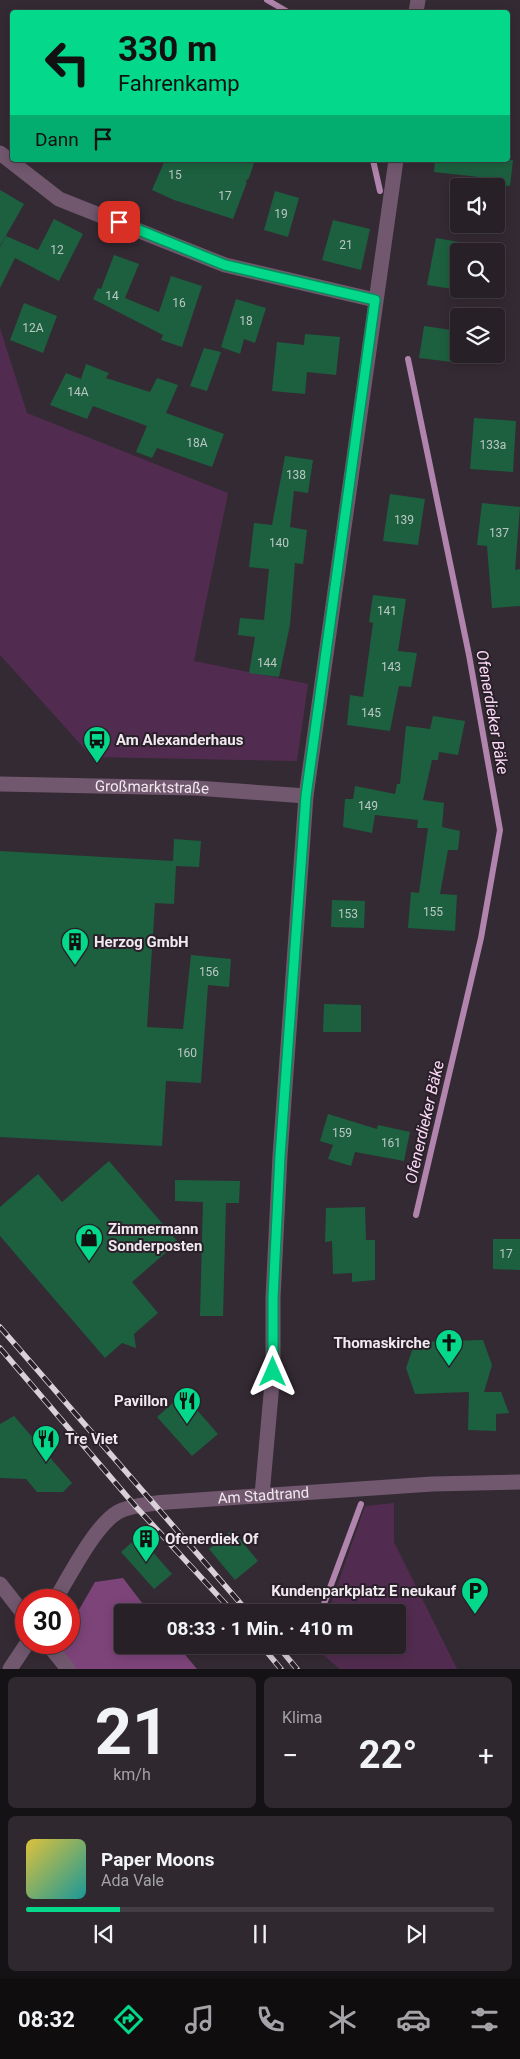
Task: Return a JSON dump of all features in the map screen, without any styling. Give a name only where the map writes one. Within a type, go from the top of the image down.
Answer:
[{"type":"street","points":[[0,153],[10,161]]},
{"type":"street","points":[[12,162],[59,199],[225,265],[375,300]]},
{"type":"street","points":[[262,1495],[273,1372],[273,1298],[280,1156],[306,796],[396,162]]},
{"type":"street","name":"Großmarktstraße","points":[[0,784],[187,788],[306,796]]},
{"type":"street","name":"Am Stadtrand","points":[[62,1589],[92,1538],[118,1512],[154,1504],[262,1495],[432,1484],[520,1482]]},
{"type":"street","points":[[0,1584],[15,1604]]},
{"type":"street","points":[[10,1669],[20,1654]]},
{"type":"street","points":[[56,1654],[68,1669]]},
{"type":"shaded area","points":[[0,328],[27,413],[228,493],[194,661],[308,684],[297,761],[92,757],[0,655]]},
{"type":"shaded area","points":[[394,1503],[394,1542],[457,1669],[340,1669],[322,1654],[406,1654],[406,1604],[331,1604],[365,1506]]},
{"type":"shaded area","points":[[123,1578],[143,1604],[114,1604],[114,1654],[184,1654],[197,1669],[68,1669],[56,1654],[80,1654],[80,1608],[95,1582]]},
{"type":"building","points":[[510,160],[513,160],[510,186],[505,186],[505,178],[434,172],[435,162],[510,162]]},
{"type":"building","points":[[164,162],[254,162],[249,178],[245,182],[247,182],[233,219],[174,200],[152,190]]},
{"type":"building","points":[[0,190],[24,204],[0,246]]},
{"type":"building","points":[[275,191],[299,198],[288,237],[264,230]]},
{"type":"building","points":[[54,219],[83,234],[59,281],[15,258],[0,288],[0,247],[6,236],[38,250]]},
{"type":"building","points":[[333,220],[370,229],[361,270],[322,260]]},
{"type":"building","points":[[436,238],[459,242],[450,243],[450,289],[427,285]]},
{"type":"building","points":[[114,255],[139,264],[125,298],[159,312],[171,276],[202,286],[182,347],[161,340],[163,335],[93,299],[98,288],[101,289]]},
{"type":"building","points":[[236,299],[266,308],[255,343],[244,339],[240,354],[221,347]]},
{"type":"building","points":[[24,303],[57,316],[43,353],[10,340]]},
{"type":"building","points":[[424,326],[450,330],[450,362],[419,358]]},
{"type":"building","points":[[305,334],[340,337],[336,375],[307,372],[305,394],[272,391],[277,342],[304,345]]},
{"type":"building","points":[[204,348],[221,352],[207,391],[190,386]]},
{"type":"building","points":[[86,364],[109,373],[106,378],[150,392],[157,378],[178,385],[166,413],[224,434],[212,467],[157,448],[152,458],[136,452],[147,426],[93,406],[87,419],[50,405],[66,373],[81,379]]},
{"type":"building","points":[[474,418],[516,421],[513,472],[470,469]]},
{"type":"building","points":[[285,456],[313,460],[308,493],[294,491],[290,527],[307,530],[303,564],[295,563],[290,625],[279,677],[249,673],[255,637],[238,635],[240,618],[264,620],[269,569],[249,567],[254,523],[272,525]]},
{"type":"building","points":[[390,494],[425,499],[418,545],[383,541]]},
{"type":"building","points":[[482,503],[520,507],[515,570],[520,569],[520,606],[492,608],[487,546],[477,545]]},
{"type":"building","points":[[373,595],[406,599],[398,651],[417,653],[411,687],[399,686],[390,731],[347,725],[350,695],[363,697],[373,623],[369,622]]},
{"type":"building","points":[[433,716],[465,721],[458,755],[439,752],[438,760],[432,760],[423,800],[444,803],[442,827],[460,831],[458,850],[448,850],[440,894],[457,895],[455,931],[408,928],[411,892],[419,893],[428,828],[417,828],[418,820],[375,815],[372,833],[343,827],[345,799],[353,799],[355,786],[395,794],[397,784],[400,784],[406,726],[430,729]]},
{"type":"building","name":"Herzog GmbH","points":[[174,839],[201,841],[199,867],[176,866],[174,904],[155,903],[147,1027],[183,1029],[191,955],[231,959],[229,987],[208,985],[201,1083],[166,1081],[162,1146],[0,1137],[0,851],[173,861]]},
{"type":"building","points":[[332,900],[365,901],[364,928],[331,927]]},
{"type":"building","points":[[324,1004],[361,1005],[361,1032],[323,1032]]},
{"type":"building","points":[[328,1114],[377,1129],[378,1125],[410,1132],[404,1161],[355,1152],[351,1166],[328,1159],[333,1145],[320,1141]]},
{"type":"building","name":"Zimmermann Sonderposten","points":[[109,1161],[178,1242],[132,1282],[158,1313],[134,1334],[136,1348],[122,1343],[105,1358],[0,1236],[0,1207],[38,1174],[62,1202]]},
{"type":"building","points":[[175,1180],[240,1181],[239,1203],[226,1203],[223,1316],[200,1316],[203,1202],[175,1201]]},
{"type":"building","points":[[365,1207],[366,1240],[375,1240],[375,1280],[352,1282],[352,1273],[333,1274],[332,1241],[325,1242],[326,1208]]},
{"type":"building","points":[[493,1239],[520,1239],[520,1270],[493,1269]]},
{"type":"building","name":"Thomaskirche","points":[[483,1340],[492,1365],[484,1392],[501,1392],[509,1413],[496,1414],[496,1431],[468,1430],[469,1392],[415,1394],[406,1368],[415,1342]]},
{"type":"building","name":"Pavillon","points":[[183,1394],[218,1434],[192,1456],[157,1417]]},
{"type":"building","points":[[14,1416],[72,1483],[63,1492],[37,1492],[26,1479],[0,1478],[0,1424]]},
{"type":"building","points":[[232,1530],[258,1561],[235,1580],[209,1549]]},
{"type":"building","name":"Ofenerdiek Of","points":[[139,1536],[172,1574],[154,1589],[121,1552]]},
{"type":"waterway","name":"Ofenerdieker Bäke","points":[[267,0],[284,10]]},
{"type":"waterway","name":"Ofenerdieker Bäke","points":[[373,162],[380,191]]},
{"type":"waterway","name":"Ofenerdieker Bäke","points":[[408,359],[469,655],[500,830],[481,938],[416,1215]]},
{"type":"waterway","name":"Ofenerdieker Bäke","points":[[324,1604],[361,1504]]},
{"type":"railway","points":[[0,1327],[241,1604]]},
{"type":"railway","points":[[0,1348],[137,1508],[226,1604]]},
{"type":"railway","points":[[268,1654],[281,1669]]},
{"type":"railway","points":[[284,1654],[297,1669]]},
{"type":"place","name":"Am Alexanderhaus","points":[[97,764]]},
{"type":"place","name":"Herzog GmbH","points":[[75,966]]},
{"type":"place","name":"Zimmermann Sonderposten","points":[[89,1262]]},
{"type":"place","name":"Thomaskirche","points":[[449,1367]]},
{"type":"place","name":"Pavillon","points":[[187,1425]]},
{"type":"place","name":"Tre Viet","points":[[46,1463]]},
{"type":"place","name":"Ofenerdiek Of","points":[[146,1563]]},
{"type":"place","name":"Kundenparkplatz E neukauf","points":[[475,1615]]},
{"type":"route","points":[[119,222],[225,265],[375,300],[306,796],[280,1156],[273,1298],[273,1372]]}]
